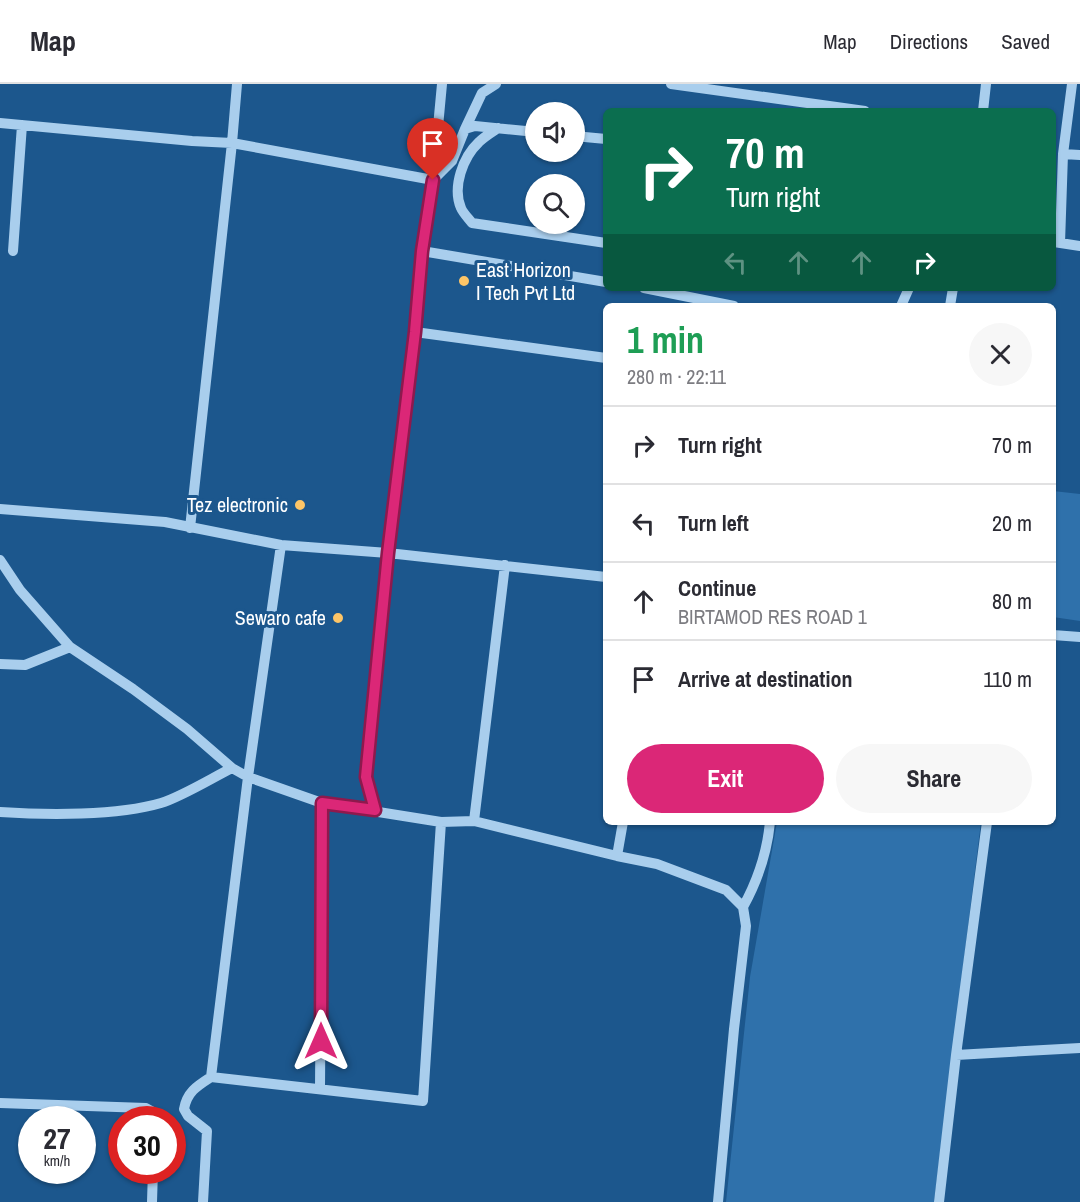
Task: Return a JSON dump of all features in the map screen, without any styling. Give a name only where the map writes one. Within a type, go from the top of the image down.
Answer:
[{"type":"street","points":[[190,528],[237,84]]},
{"type":"street","points":[[375,810],[366,777],[388,553],[415,332],[422,251],[433,180],[442,84]]},
{"type":"street","points":[[433,180],[452,161],[482,93],[496,84]]},
{"type":"street","points":[[671,84],[843,108]]},
{"type":"street","points":[[983,108],[986,84]]},
{"type":"street","points":[[1072,84],[1063,154],[1056,242],[1080,246]]},
{"type":"street","points":[[0,123],[192,141],[232,142],[433,180]]},
{"type":"street","points":[[13,250],[22,125]]},
{"type":"street","points":[[465,129],[475,126],[525,131]]},
{"type":"street","points":[[498,128],[479,141],[465,162],[459,181],[461,209],[472,223],[603,243]]},
{"type":"street","points":[[585,137],[603,139]]},
{"type":"street","points":[[1063,154],[1080,155]]},
{"type":"street","points":[[422,251],[603,281]]},
{"type":"street","points":[[659,291],[719,303]]},
{"type":"street","points":[[415,332],[603,358]]},
{"type":"street","points":[[0,509],[165,522],[281,545],[388,553],[603,577]]},
{"type":"street","points":[[211,1077],[248,777],[281,545]]},
{"type":"street","points":[[0,560],[20,590],[70,647],[133,689],[178,722],[232,768],[248,777],[322,803],[441,822],[474,821],[657,864],[726,890],[743,908],[746,926],[718,1202]]},
{"type":"street","points":[[474,821],[505,565]]},
{"type":"street","points":[[1056,635],[1080,637]]},
{"type":"street","points":[[0,664],[25,665],[70,647]]},
{"type":"street","points":[[0,812],[40,815],[118,810],[162,803],[232,768]]},
{"type":"street","points":[[320,1089],[322,803]]},
{"type":"street","points":[[203,1202],[207,1131],[188,1116],[184,1109],[185,1099],[191,1091],[211,1077],[423,1101],[441,822]]},
{"type":"street","points":[[617,856],[622,825]]},
{"type":"street","points":[[743,908],[755,886],[768,845],[770,825]]},
{"type":"street","points":[[939,1202],[987,825]]},
{"type":"street","points":[[956,1055],[1080,1048]]},
{"type":"street","points":[[0,1103],[108,1107]]},
{"type":"street","points":[[152,1202],[153,1184]]},
{"type":"shaded area","points":[[1056,491],[1080,494],[1080,621],[1056,617]]},
{"type":"shaded area","points":[[776,825],[981,825],[934,1202],[726,1202],[750,977]]},
{"type":"place","name":"East Horizon I Tech Pvt Ltd","points":[[464,281]]},
{"type":"place","name":"Tez electronic","points":[[300,505]]},
{"type":"place","name":"Sewaro cafe","points":[[338,618]]},
{"type":"route","points":[[321,1041],[322,803],[375,810],[366,777],[388,553],[415,332],[422,251],[433,180]]}]
